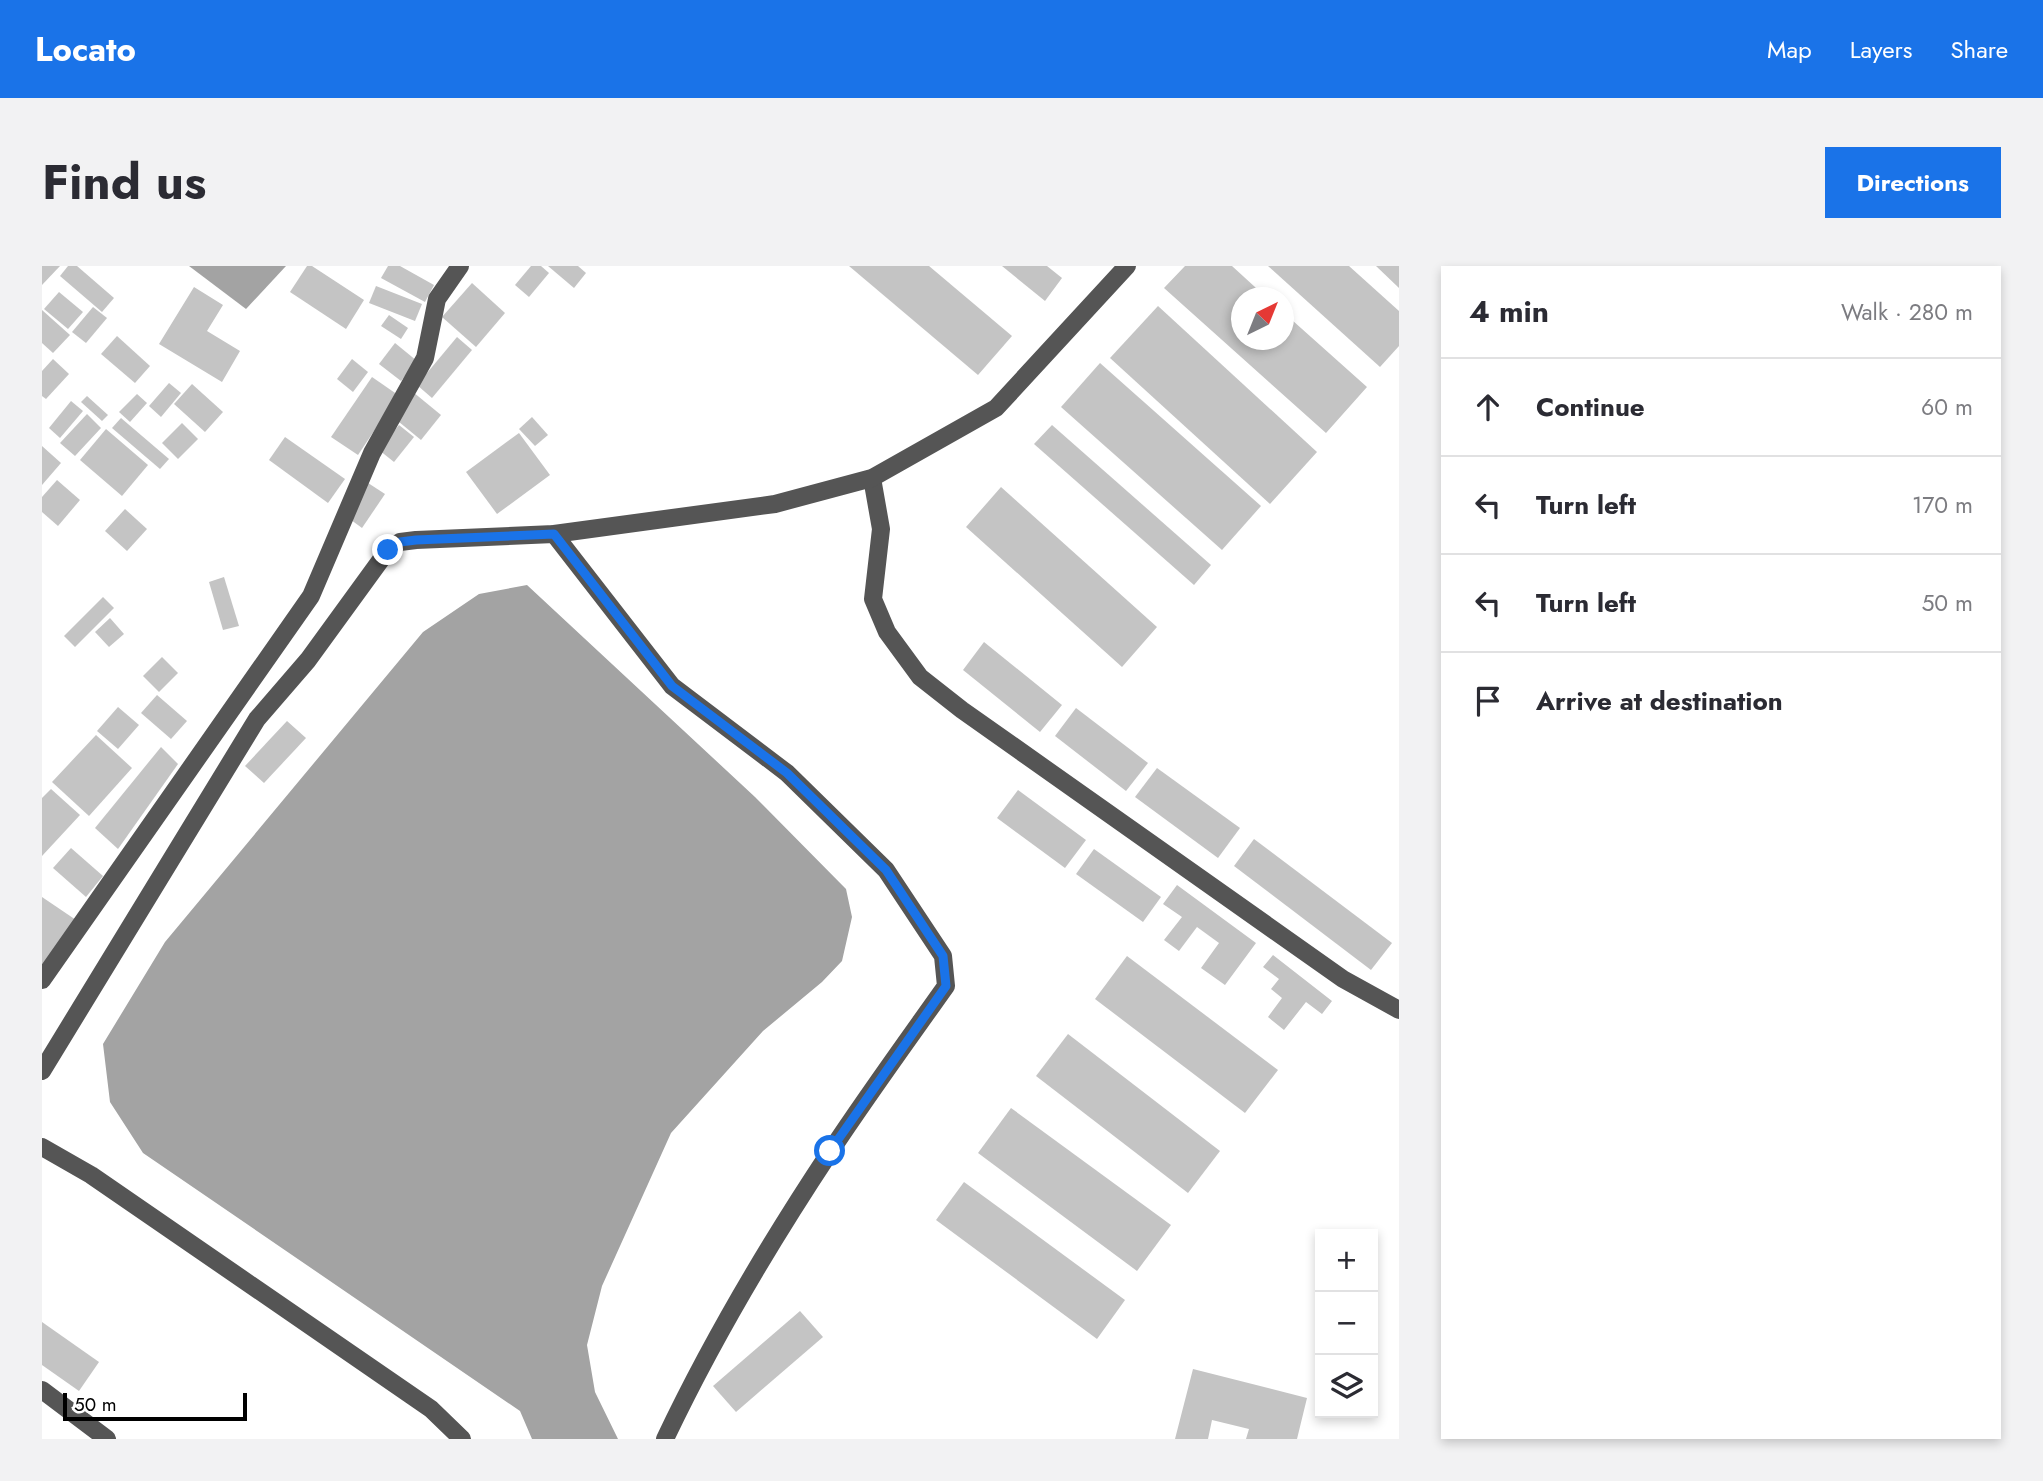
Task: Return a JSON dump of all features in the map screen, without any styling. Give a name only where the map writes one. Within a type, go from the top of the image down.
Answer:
[{"type":"street","points":[[42,980],[312,596],[372,453],[425,358],[437,299],[460,266]]},
{"type":"street","points":[[42,1071],[257,719],[308,660],[388,550],[400,542],[416,540],[554,534],[775,505],[872,478],[996,408],[1127,266]]},
{"type":"street","points":[[872,478],[881,529],[873,599],[887,632],[920,677],[962,710],[1343,979],[1399,1010]]},
{"type":"street","points":[[554,534],[672,686],[787,773],[886,870],[943,956],[946,986],[830,1151],[771,1244],[682,1402],[665,1439]]},
{"type":"street","points":[[42,1147],[91,1175],[419,1401],[462,1439]]},
{"type":"street","points":[[42,1390],[107,1439]]},
{"type":"shaded area","points":[[189,266],[286,266],[246,309]]},
{"type":"shaded area","points":[[527,585],[755,797],[846,889],[852,917],[842,961],[822,982],[763,1031],[671,1133],[602,1286],[587,1345],[595,1392],[618,1439],[532,1439],[520,1411],[143,1153],[110,1102],[103,1044],[165,942],[423,632],[479,594]]},
{"type":"building","points":[[42,266],[60,266],[42,285]]},
{"type":"building","points":[[68,266],[77,266],[114,298],[102,312],[60,276]]},
{"type":"building","points":[[307,266],[312,266],[364,300],[346,329],[290,292]]},
{"type":"building","points":[[388,266],[400,266],[434,285],[425,302],[381,278]]},
{"type":"building","points":[[531,266],[541,266],[549,273],[529,297],[515,285]]},
{"type":"building","points":[[548,266],[578,266],[586,273],[574,288]]},
{"type":"building","points":[[849,266],[929,266],[1012,336],[978,375]]},
{"type":"building","points":[[1002,266],[1047,266],[1062,278],[1045,301]]},
{"type":"building","points":[[1185,266],[1232,266],[1255,287],[1231,287],[1231,348],[1164,288]]},
{"type":"building","points":[[1268,266],[1349,266],[1399,311],[1399,346],[1380,367]]},
{"type":"building","points":[[1376,266],[1399,266],[1399,288]]},
{"type":"building","points":[[472,283],[505,313],[476,347],[442,317]]},
{"type":"building","points":[[376,286],[422,304],[415,321],[369,303]]},
{"type":"building","points":[[194,287],[223,305],[207,331],[240,351],[222,382],[159,344]]},
{"type":"building","points":[[59,292],[83,312],[68,329],[44,309]]},
{"type":"building","points":[[1158,306],[1317,452],[1270,504],[1110,358]]},
{"type":"building","points":[[93,307],[107,318],[86,343],[72,332]]},
{"type":"building","points":[[42,310],[70,335],[53,353],[42,343]]},
{"type":"building","points":[[389,315],[408,328],[401,339],[381,326]]},
{"type":"building","points":[[1294,322],[1367,387],[1326,433],[1233,350],[1294,350]]},
{"type":"building","points":[[117,336],[150,366],[135,383],[101,354]]},
{"type":"building","points":[[457,337],[472,350],[432,398],[417,385]]},
{"type":"building","points":[[395,343],[417,361],[401,381],[379,364]]},
{"type":"building","points":[[53,359],[69,374],[46,399],[42,396],[42,371]]},
{"type":"building","points":[[352,359],[368,372],[353,392],[337,379]]},
{"type":"building","points":[[1100,363],[1261,506],[1222,550],[1061,407]]},
{"type":"building","points":[[372,377],[398,395],[358,455],[331,437]]},
{"type":"building","points":[[169,383],[181,393],[161,417],[149,406]]},
{"type":"building","points":[[192,384],[223,412],[205,432],[174,404]]},
{"type":"building","points":[[413,392],[441,415],[421,440],[393,417]]},
{"type":"building","points":[[137,394],[147,403],[130,422],[119,412]]},
{"type":"building","points":[[87,396],[108,415],[102,421],[81,402]]},
{"type":"building","points":[[71,401],[83,411],[60,438],[49,428]]},
{"type":"building","points":[[87,414],[101,428],[75,456],[60,443]]},
{"type":"building","points":[[532,417],[548,435],[535,446],[519,429]]},
{"type":"building","points":[[121,418],[169,459],[160,469],[112,428]]},
{"type":"building","points":[[182,423],[198,439],[178,459],[162,443]]},
{"type":"building","points":[[399,425],[414,437],[394,462],[379,450]]},
{"type":"building","points":[[1052,425],[1211,565],[1194,585],[1034,444]]},
{"type":"building","points":[[106,429],[148,465],[122,496],[80,460]]},
{"type":"building","points":[[519,433],[550,475],[497,514],[466,472]]},
{"type":"building","points":[[285,437],[345,479],[328,503],[269,460]]},
{"type":"building","points":[[42,446],[61,463],[42,485]]},
{"type":"building","points":[[57,480],[80,500],[58,526],[42,512],[42,497]]},
{"type":"building","points":[[365,481],[385,494],[362,528],[343,514]]},
{"type":"building","points":[[1001,487],[1157,627],[1122,667],[966,527]]},
{"type":"building","points":[[125,509],[147,529],[127,551],[105,531]]},
{"type":"building","points":[[224,577],[239,626],[223,630],[209,582]]},
{"type":"building","points":[[103,597],[114,608],[75,647],[64,636]]},
{"type":"building","points":[[110,618],[124,634],[109,647],[95,632]]},
{"type":"building","points":[[984,642],[1062,705],[1040,732],[963,670]]},
{"type":"building","points":[[162,657],[178,673],[159,692],[143,676]]},
{"type":"building","points":[[157,695],[187,721],[171,739],[141,713]]},
{"type":"building","points":[[118,707],[139,725],[118,749],[97,731]]},
{"type":"building","points":[[1076,708],[1148,763],[1126,791],[1055,736]]},
{"type":"building","points":[[287,721],[306,738],[264,783],[245,766]]},
{"type":"building","points":[[96,735],[132,768],[89,816],[52,782]]},
{"type":"building","points":[[161,747],[178,764],[118,849],[95,828]]},
{"type":"building","points":[[1157,768],[1240,828],[1218,858],[1135,797]]},
{"type":"building","points":[[51,789],[80,815],[42,856],[42,798]]},
{"type":"building","points":[[1018,790],[1086,840],[1065,868],[997,818]]},
{"type":"building","points":[[1254,839],[1392,943],[1371,970],[1234,866]]},
{"type":"building","points":[[71,848],[103,876],[86,897],[53,868]]},
{"type":"building","points":[[1094,849],[1161,897],[1143,922],[1076,874]]},
{"type":"building","points":[[1177,885],[1256,943],[1225,985],[1201,968],[1219,943],[1197,927],[1179,951],[1164,940],[1182,917],[1163,904]]},
{"type":"building","points":[[42,897],[76,920],[42,969]]},
{"type":"building","points":[[1273,955],[1332,1001],[1322,1014],[1306,1002],[1284,1030],[1268,1017],[1282,998],[1271,989],[1279,979],[1263,967]]},
{"type":"building","points":[[1127,956],[1278,1070],[1245,1113],[1095,999]]},
{"type":"building","points":[[1068,1034],[1220,1151],[1188,1193],[1036,1076]]},
{"type":"building","points":[[1011,1108],[1171,1225],[1137,1271],[978,1153]]},
{"type":"building","points":[[964,1182],[1125,1300],[1097,1339],[936,1220]]},
{"type":"building","points":[[800,1311],[823,1337],[736,1412],[713,1386]]},
{"type":"building","points":[[42,1322],[99,1362],[79,1391],[42,1365]]},
{"type":"building","points":[[1193,1369],[1307,1398],[1297,1439],[1246,1439],[1249,1429],[1212,1420],[1208,1439],[1175,1439]]},
{"type":"route","points":[[388,550],[400,542],[416,540],[554,534],[672,686],[787,773],[886,870],[943,956],[946,986],[830,1151]]}]
